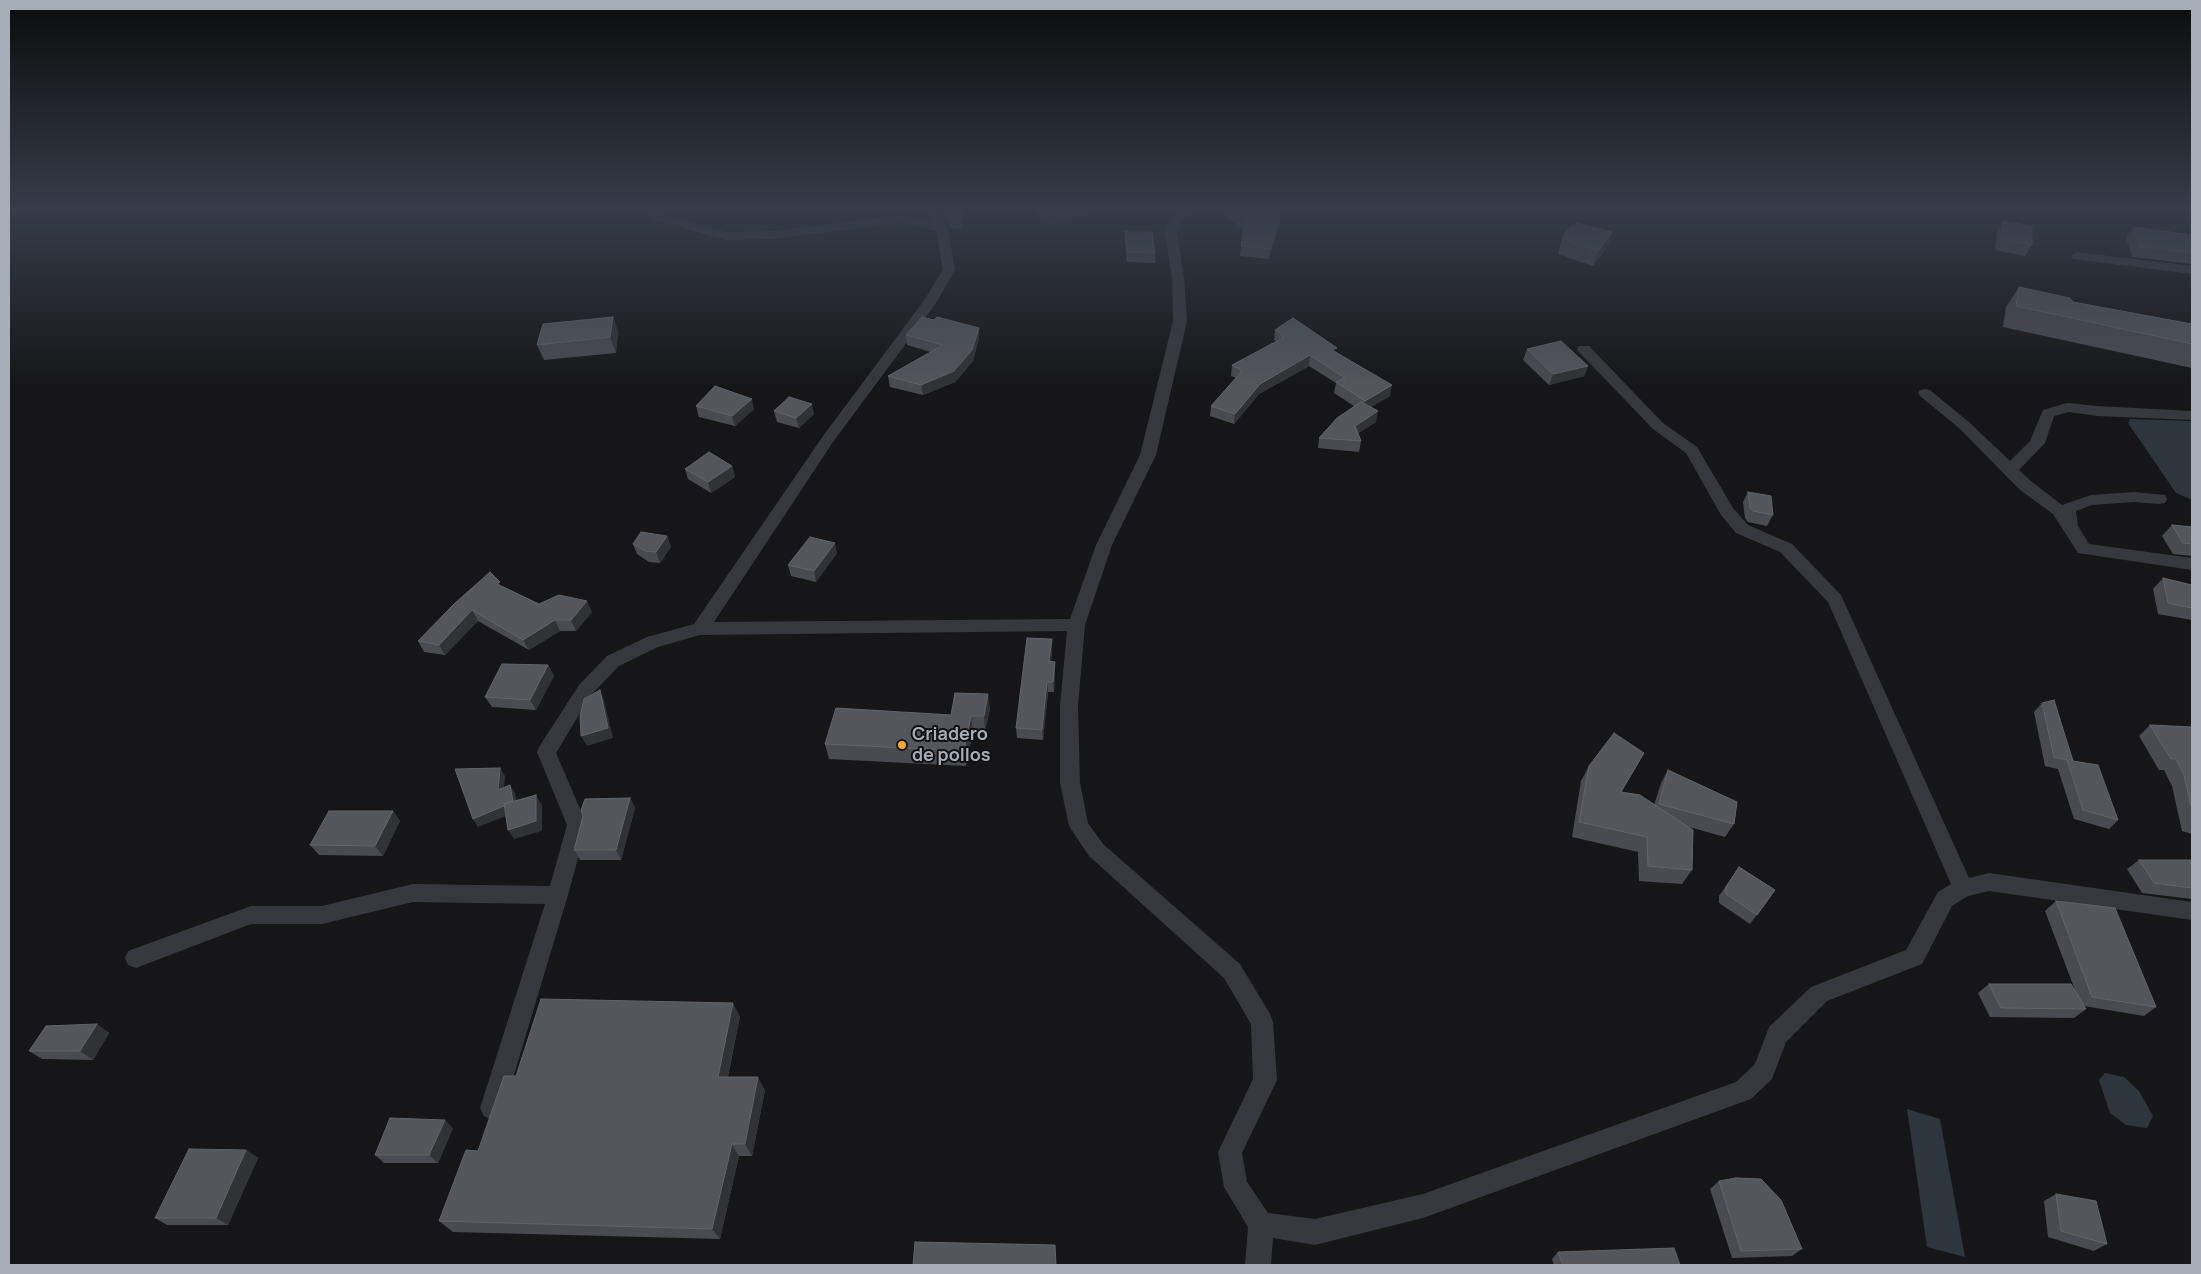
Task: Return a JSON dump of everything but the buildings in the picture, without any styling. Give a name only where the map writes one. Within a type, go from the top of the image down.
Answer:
[{"type":"street","points":[[700,630],[828,439],[886,364],[931,300],[949,269]]},
{"type":"street","points":[[1177,269],[1180,322],[1148,455],[1104,545],[1076,624],[1069,706],[1070,783],[1079,826],[1096,850],[1232,972],[1262,1022],[1265,1080],[1230,1152],[1236,1187],[1261,1224],[1258,1265]]},
{"type":"street","points":[[1584,349],[1658,426],[1692,450],[1727,512],[1742,529],[1786,548],[1836,598],[1963,888]]},
{"type":"street","points":[[1924,394],[1965,426],[2026,486],[2059,510],[2084,549],[2192,564]]},
{"type":"street","points":[[2011,471],[2018,460],[2038,442],[2048,413],[2068,407],[2097,411],[2192,415]]},
{"type":"street","points":[[2070,526],[2068,508],[2091,500],[2134,497],[2159,499]]},
{"type":"street","points":[[492,1108],[558,895],[577,825],[546,752],[585,690],[613,661],[652,642],[700,630],[1076,624]]},
{"type":"street","points":[[1261,1224],[1315,1232],[1423,1206],[1744,1091],[1764,1071],[1777,1035],[1818,994],[1914,957],[1945,899],[1963,888],[1989,882],[2192,911]]},
{"type":"street","points":[[136,958],[252,915],[322,915],[413,893],[558,895]]},
{"type":"shaded area","points":[[2130,419],[2192,421],[2192,500],[2176,493],[2128,423]]},
{"type":"shaded area","points":[[2105,1073],[2124,1077],[2139,1091],[2153,1116],[2147,1128],[2126,1125],[2110,1113],[2099,1080]]},
{"type":"shaded area","points":[[1907,1109],[1940,1119],[1965,1257],[1927,1247]]},
{"type":"place","name":"Criadero de pollos","points":[[902,745]]}]
